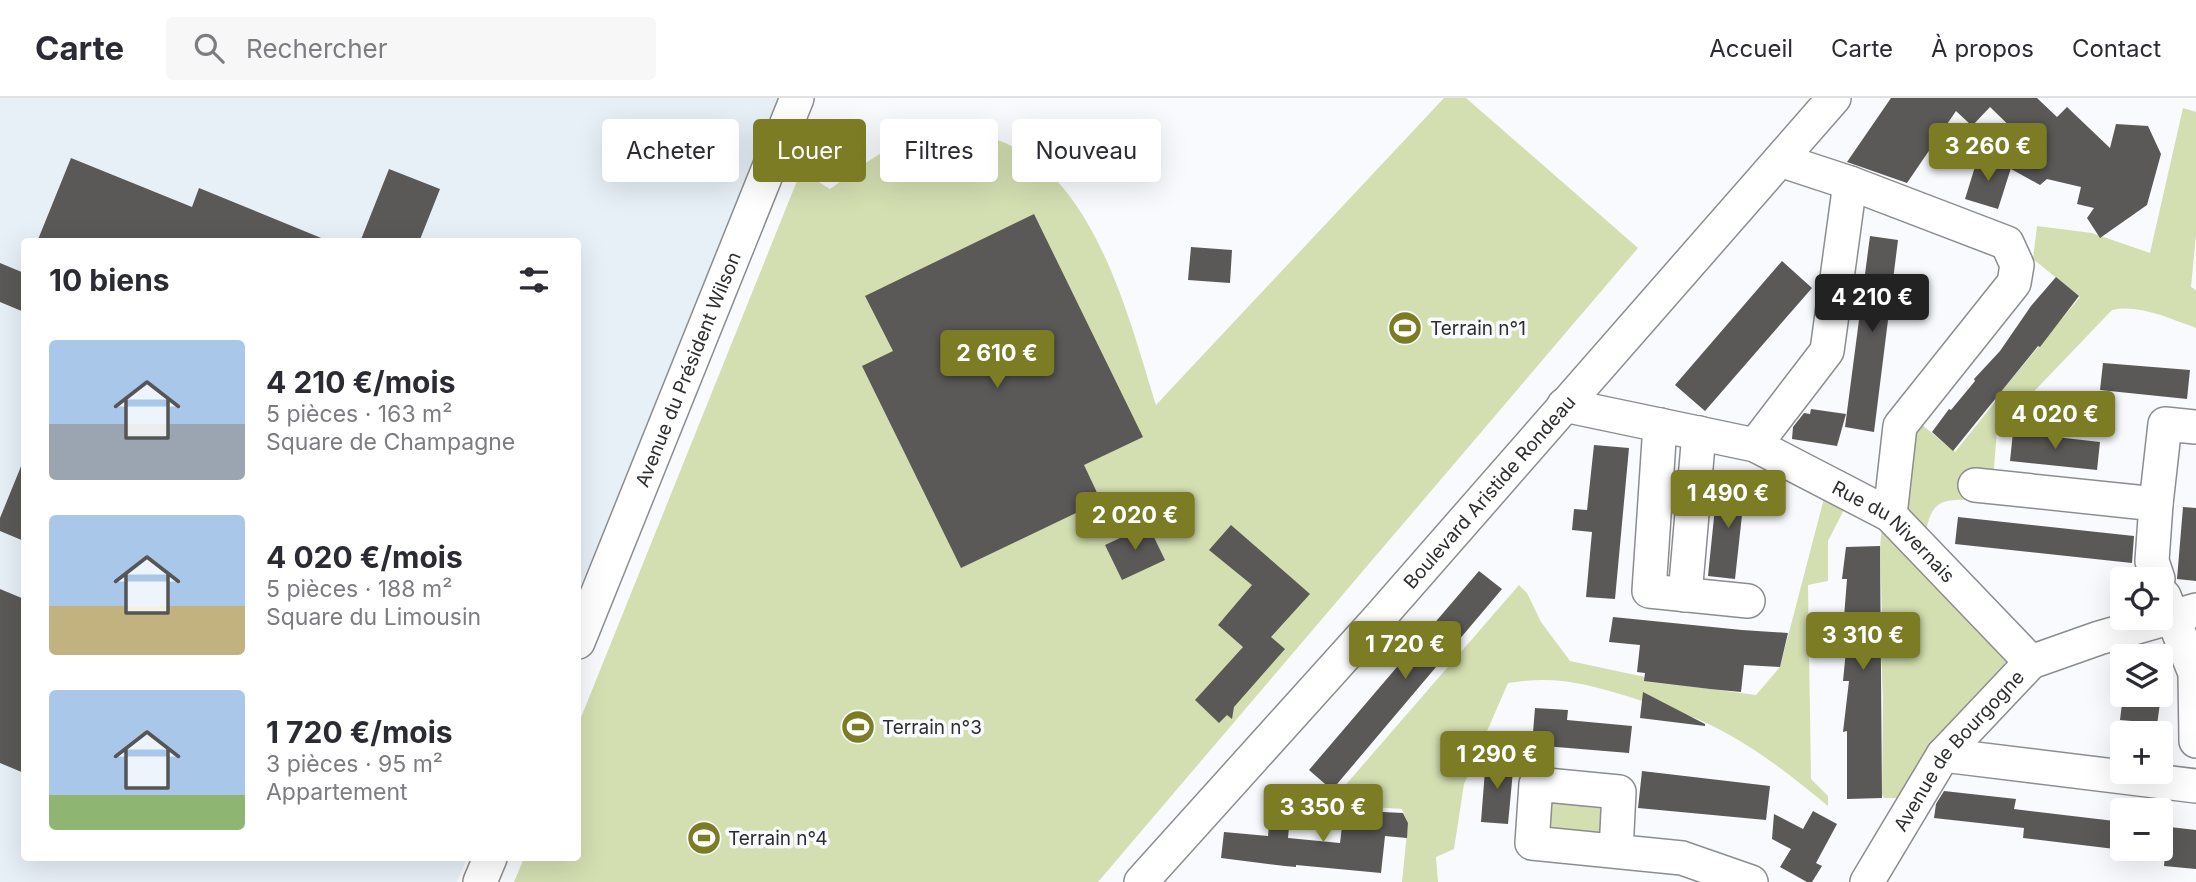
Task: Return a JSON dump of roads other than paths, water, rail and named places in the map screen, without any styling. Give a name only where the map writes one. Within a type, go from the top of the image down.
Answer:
[{"type":"street","name":"Avenue du Président Wilson","points":[[581,635],[797,98]]},
{"type":"street","name":"Boulevard Aristide Rondeau","points":[[1141,882],[1379,618],[1834,98]]},
{"type":"street","points":[[1780,160],[1850,183],[2007,243],[2017,265],[2014,283],[1899,425],[1890,515]]},
{"type":"street","points":[[1755,445],[1827,351],[1850,183]]},
{"type":"street","name":"Rue du Nivernais","points":[[1564,405],[1755,445],[1890,515],[2031,662]]},
{"type":"street","points":[[2154,567],[2152,561],[2165,424],[2196,427]]},
{"type":"street","points":[[1660,425],[1649,591],[1748,601]]},
{"type":"street","points":[[1685,595],[1699,433]]},
{"type":"street","points":[[1975,485],[2157,504]]},
{"type":"street","points":[[1943,755],[2194,786],[2195,673],[2176,605]]},
{"type":"street","name":"Avenue de Bourgogne","points":[[1867,882],[1943,755],[2031,662],[2099,638],[2176,605]]},
{"type":"street","points":[[1616,851],[1682,858],[1751,882]]},
{"type":"street","points":[[480,882],[489,861]]},
{"type":"place","name":"Terrain n°1","points":[[1405,328]]},
{"type":"place","name":"Terrain n°3","points":[[858,727]]},
{"type":"place","name":"Terrain n°4","points":[[704,838]]}]
